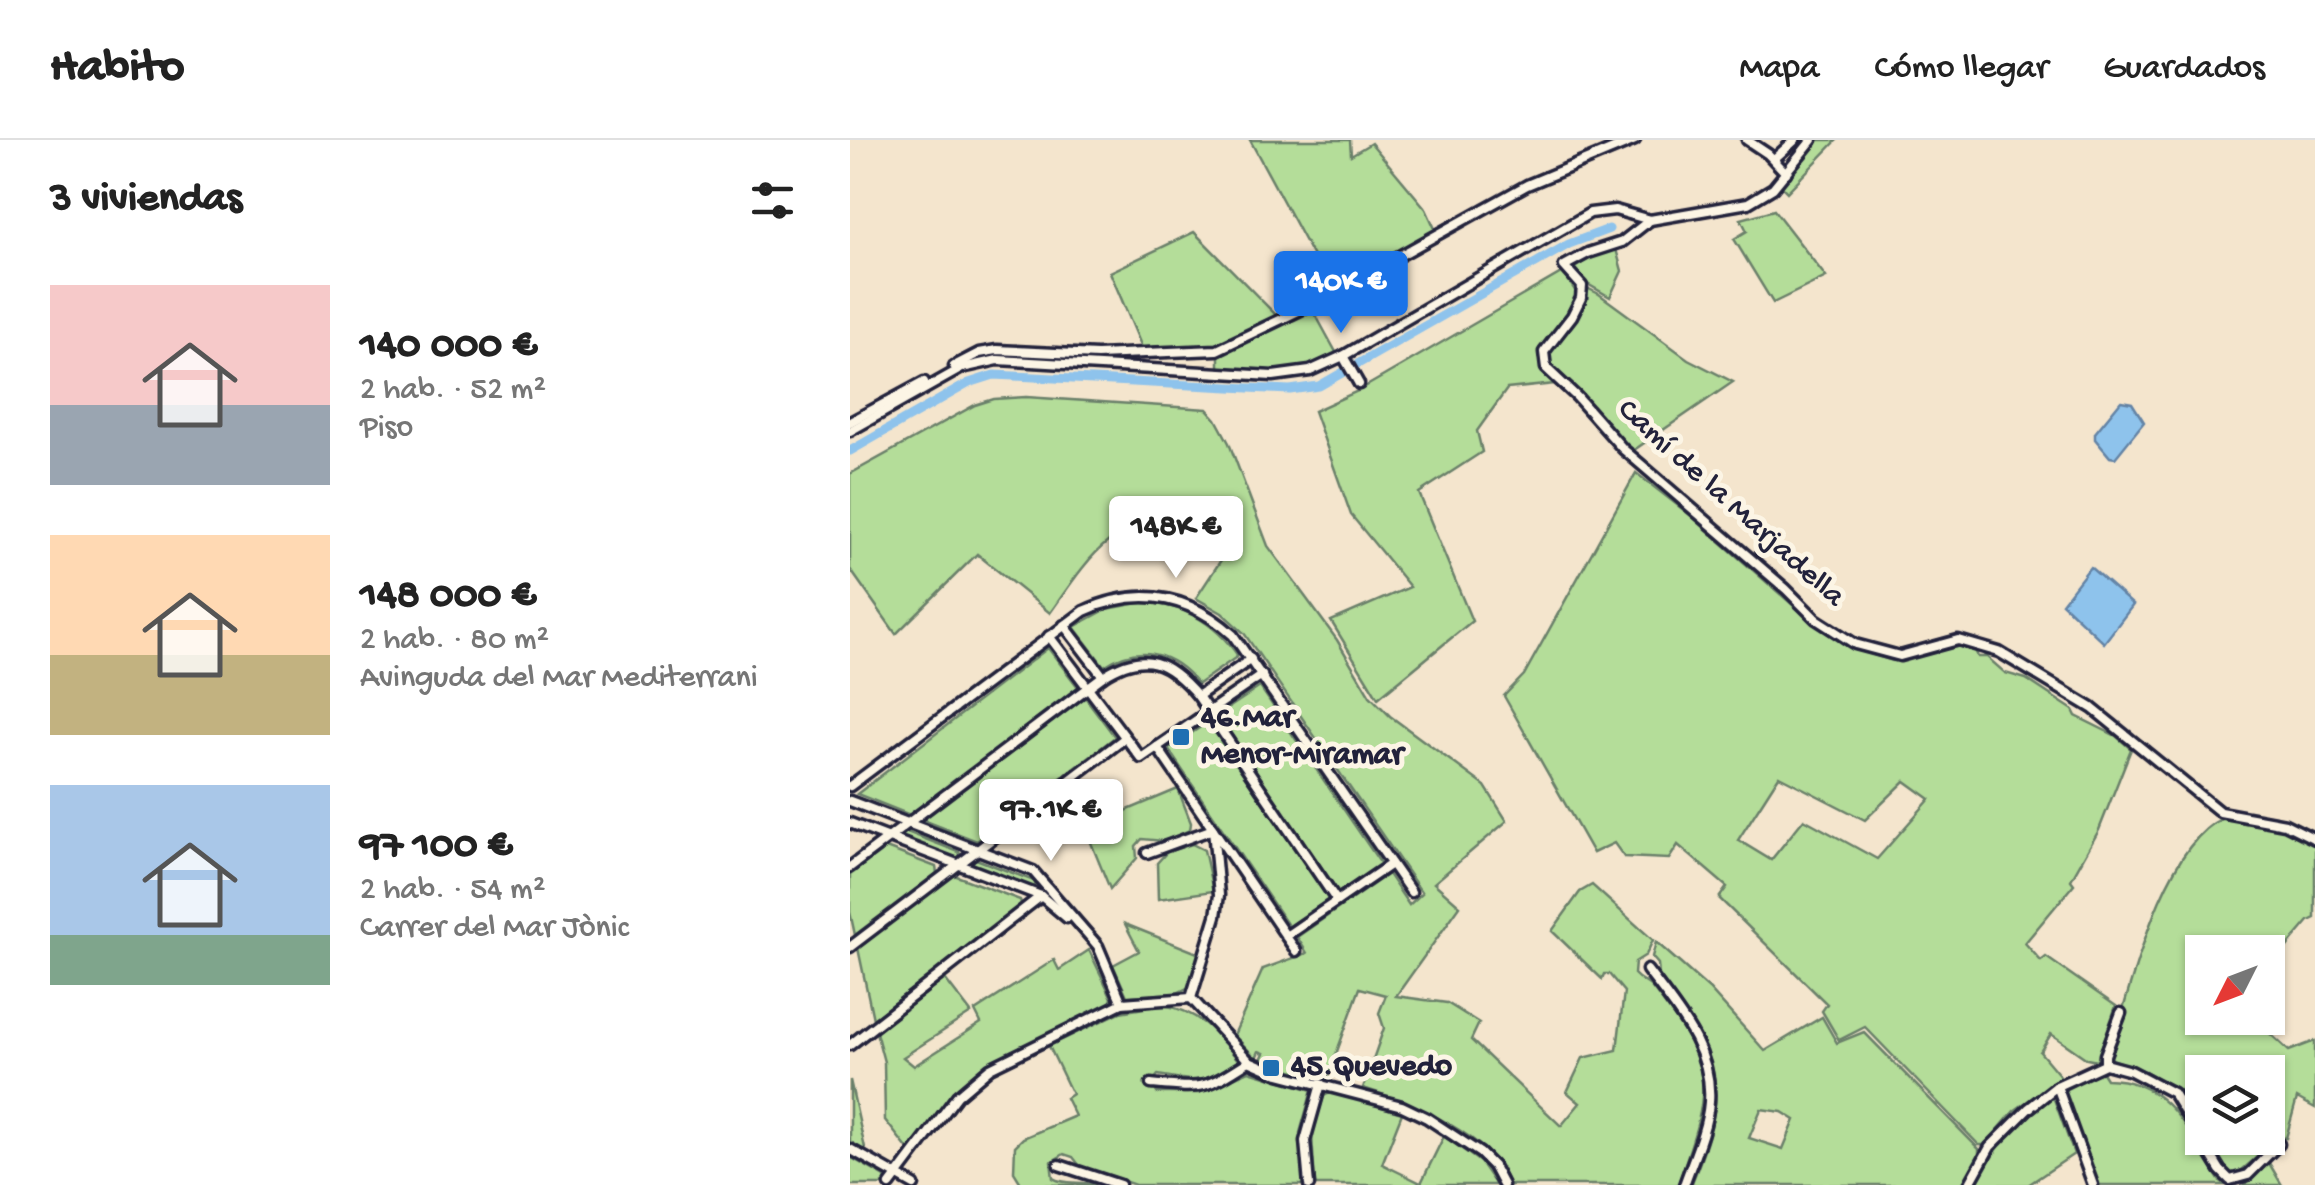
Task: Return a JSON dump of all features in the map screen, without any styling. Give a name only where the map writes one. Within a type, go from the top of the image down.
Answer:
[{"type":"street","points":[[850,431],[936,381],[982,362],[1217,350],[1309,306],[1527,185],[1635,140]]},
{"type":"street","points":[[1747,140],[1786,172]]},
{"type":"street","points":[[850,422],[979,354],[1010,350],[1217,373],[1293,374],[1344,356],[1590,213],[1615,210],[1650,220],[1748,203],[1773,188],[1812,140]]},
{"type":"street","points":[[1774,160],[1792,141]]},
{"type":"street","name":"Camí de la Marjadella","points":[[1650,220],[1622,242],[1564,266],[1582,286],[1581,298],[1542,360],[1623,449],[1786,588],[1816,619],[1856,644],[1890,656],[1958,640],[1999,652],[2092,708],[2220,812],[2285,824],[2315,838]]},
{"type":"street","points":[[1217,350],[1217,373]]},
{"type":"street","points":[[1344,356],[1359,383]]},
{"type":"street","points":[[850,786],[1084,611],[1118,598],[1155,596],[1185,603],[1208,614],[1233,635],[1411,892]]},
{"type":"street","points":[[1064,624],[1103,676]]},
{"type":"street","points":[[1048,636],[1141,758],[1262,675]]},
{"type":"street","points":[[1198,696],[1251,659]]},
{"type":"street","points":[[850,868],[1103,676],[1120,665],[1138,661],[1163,663],[1180,674],[1338,902]]},
{"type":"street","points":[[850,947],[1125,738]]},
{"type":"street","points":[[1157,747],[1296,950]]},
{"type":"street","points":[[850,800],[1032,870],[1098,946],[1122,1003]]},
{"type":"street","points":[[850,823],[1040,896],[1086,934]]},
{"type":"street","points":[[1147,853],[1213,829]]},
{"type":"street","points":[[1191,998],[1219,895],[1213,829]]},
{"type":"street","points":[[1286,936],[1391,864]]},
{"type":"street","points":[[850,1045],[1040,896]]},
{"type":"street","points":[[1647,970],[1694,1036],[1709,1080],[1709,1106],[1684,1185]]},
{"type":"street","points":[[890,1185],[957,1096],[990,1068],[1122,1003],[1191,998]]},
{"type":"street","points":[[1191,998],[1249,1061],[1279,1074],[1402,1106],[1427,1118],[1480,1154],[1493,1166],[1503,1185]]},
{"type":"street","points":[[2106,1064],[2122,1013]]},
{"type":"street","points":[[1151,1084],[1196,1089],[1249,1061]]},
{"type":"street","points":[[1969,1185],[2003,1132],[2057,1086],[2106,1064],[2130,1071],[2173,1093],[2185,1113]]},
{"type":"street","points":[[1309,1185],[1305,1141],[1321,1084]]},
{"type":"street","points":[[2057,1086],[2093,1185]]},
{"type":"street","points":[[850,1149],[914,1185]]},
{"type":"street","points":[[2211,1155],[2230,1180],[2248,1175],[2268,1155]]},
{"type":"street","points":[[1059,1165],[1120,1185]]},
{"type":"green space","points":[[1250,140],[1350,140],[1351,155],[1371,143],[1426,209],[1436,231],[1330,288]]},
{"type":"green space","points":[[1816,140],[1837,140],[1787,192],[1781,186]]},
{"type":"green space","points":[[1774,210],[1826,277],[1773,303],[1734,239],[1747,231],[1741,219]]},
{"type":"green space","points":[[1194,232],[1277,316],[1227,341],[1143,350],[1110,272]]},
{"type":"green space","points":[[1616,249],[1622,271],[1610,297],[1571,270],[1597,254]]},
{"type":"green space","points":[[1563,272],[1576,292],[1577,301],[1539,359],[1541,369],[1555,384],[1507,389],[1477,431],[1482,452],[1419,493],[1472,621],[1378,698],[1331,621],[1410,587],[1351,515],[1314,411],[1358,391]]},
{"type":"green space","points":[[1581,285],[1688,359],[1733,382],[1631,452],[1549,363],[1547,353],[1585,298]]},
{"type":"green space","points":[[1313,310],[1337,354],[1309,365],[1279,370],[1219,368],[1219,356]]},
{"type":"green space","points":[[1026,397],[1207,409],[1229,443],[1268,546],[1337,640],[1370,696],[1390,716],[1485,786],[1507,821],[1434,883],[1460,906],[1396,996],[1447,1003],[1479,1023],[1471,1040],[1561,1126],[1580,1103],[1567,1092],[1583,1058],[1617,1050],[1624,992],[1609,974],[1602,979],[1552,931],[1580,892],[1592,885],[1653,940],[1646,955],[1635,962],[1634,974],[1652,988],[1674,1017],[1689,1041],[1702,1082],[1697,1126],[1678,1185],[1509,1185],[1486,1150],[1468,1136],[1426,1112],[1363,1088],[1384,1028],[1379,1013],[1386,995],[1360,988],[1327,1079],[1260,1062],[1264,1053],[1259,1051],[1256,1058],[1234,1035],[1263,969],[1307,953],[1297,937],[1388,874],[1409,905],[1422,893],[1244,633],[1222,613],[1196,598],[1221,560],[1174,532],[1134,528],[1101,548],[1050,613],[977,554],[896,634],[850,569],[850,474],[975,405]]},
{"type":"green space","points":[[1636,473],[1811,621],[1848,647],[1893,661],[1944,647],[1967,646],[1978,657],[1987,657],[2005,673],[2026,679],[2073,710],[2076,716],[2116,736],[2131,749],[2099,830],[2071,880],[2074,884],[2025,943],[2041,961],[2046,957],[2116,1006],[2097,1061],[2087,1059],[2051,1034],[2040,1052],[2061,1077],[2014,1111],[1985,1145],[1979,1145],[1865,1027],[1839,1040],[1822,1011],[1827,1004],[1719,898],[1727,887],[1678,845],[1669,859],[1624,857],[1614,843],[1593,853],[1504,696],[1524,675]],"holes":[[[1779,776],[1865,820],[1905,781],[1930,799],[1877,859],[1804,819],[1771,860],[1738,840]]]},
{"type":"green space","points":[[1139,603],[1169,606],[1195,616],[1219,633],[1238,656],[1198,684],[1178,664],[1155,654],[1130,655],[1104,666],[1074,627],[1107,609]]},
{"type":"green space","points":[[1048,648],[1078,687],[910,815],[857,794]]},
{"type":"green space","points":[[1260,687],[1381,864],[1339,893],[1218,715]]},
{"type":"green space","points":[[1085,697],[1115,737],[1102,747],[977,841],[923,820]]},
{"type":"green space","points":[[1208,722],[1329,899],[1289,927],[1168,749]]},
{"type":"green space","points":[[1178,789],[1190,830],[1164,841],[1142,839],[1136,846],[1137,858],[1110,889],[1085,828]]},
{"type":"green space","points":[[2223,818],[2286,829],[2315,844],[2315,918],[2285,949],[2285,935],[2185,935],[2185,1035],[2272,1035],[2289,1051],[2315,1041],[2315,1108],[2297,1098],[2286,1138],[2285,1055],[2185,1055],[2185,1089],[2180,1091],[2145,1071],[2109,1058],[2150,925],[2181,859],[2201,834]]},
{"type":"green space","points":[[907,832],[959,852],[961,857],[956,859],[904,838],[902,834]]},
{"type":"green space","points":[[1192,844],[1204,850],[1213,891],[1158,899],[1157,863],[1167,852]]},
{"type":"green space","points":[[886,848],[936,867],[937,873],[855,935],[850,912],[850,875]]},
{"type":"green space","points":[[976,859],[1034,881],[1036,886],[1032,888],[973,865],[971,861]]},
{"type":"green space","points":[[954,875],[1020,900],[1022,906],[873,1019],[858,948]]},
{"type":"green space","points":[[1125,924],[1200,954],[1189,987],[1177,993],[1127,996],[1113,965],[1139,951]]},
{"type":"green space","points":[[1656,942],[1709,989],[1765,1051],[1822,1017],[1837,1043],[1864,1032],[1979,1149],[1979,1158],[1964,1185],[1691,1185],[1712,1121],[1714,1074],[1696,1030],[1659,975],[1658,964],[1652,957]],"holes":[[[1761,1109],[1782,1112],[1795,1120],[1783,1149],[1749,1138]]]},
{"type":"green space","points":[[1089,950],[1112,998],[1110,1004],[981,1070],[943,1107],[910,1152],[885,1120],[884,1062],[876,1032],[945,979],[971,1013],[903,1057],[914,1066],[981,1023],[975,1011],[1054,960],[1059,970]]},
{"type":"green space","points":[[1162,1005],[1186,1012],[1206,1024],[1238,1060],[1236,1065],[1198,1080],[1158,1075],[1151,1083],[1157,1093],[1199,1093],[1249,1071],[1312,1090],[1300,1133],[1303,1185],[1135,1185],[1080,1166],[1064,1154],[1051,1162],[1053,1178],[1096,1185],[1022,1185],[1014,1172],[1015,1146],[1023,1138],[1075,1116],[1066,1098],[1072,1094],[1049,1046],[1120,1012]]},
{"type":"green space","points":[[2101,1071],[2106,1079],[2146,1088],[2185,1125],[2185,1155],[2204,1155],[2219,1180],[2227,1185],[2097,1185],[2063,1091]]},
{"type":"green space","points":[[850,1080],[866,1153],[850,1143]]},
{"type":"green space","points":[[1332,1092],[1402,1113],[1382,1164],[1421,1183],[1444,1136],[1480,1162],[1496,1185],[1315,1185],[1312,1135],[1324,1096]]},
{"type":"green space","points":[[2048,1098],[2054,1099],[2074,1154],[2028,1185],[1973,1185],[2009,1132]]},
{"type":"green space","points":[[2259,1155],[2236,1175],[2226,1170],[2218,1156]]},
{"type":"green space","points":[[850,1157],[885,1177],[884,1185],[850,1185]]},
{"type":"green space","points":[[2269,1163],[2282,1185],[2244,1185]]},
{"type":"water","points":[[2121,401],[2132,403],[2144,422],[2115,458],[2095,439],[2095,433]]},
{"type":"water","points":[[2090,567],[2133,605],[2104,643],[2062,603]]},
{"type":"waterway","points":[[850,451],[969,383],[994,375],[1290,390],[1319,386],[1569,244],[1609,229]]},
{"type":"place","name":"46.Mar Menor-Miramar","points":[[1181,737]]},
{"type":"place","name":"45.Quevedo","points":[[1271,1068]]}]
